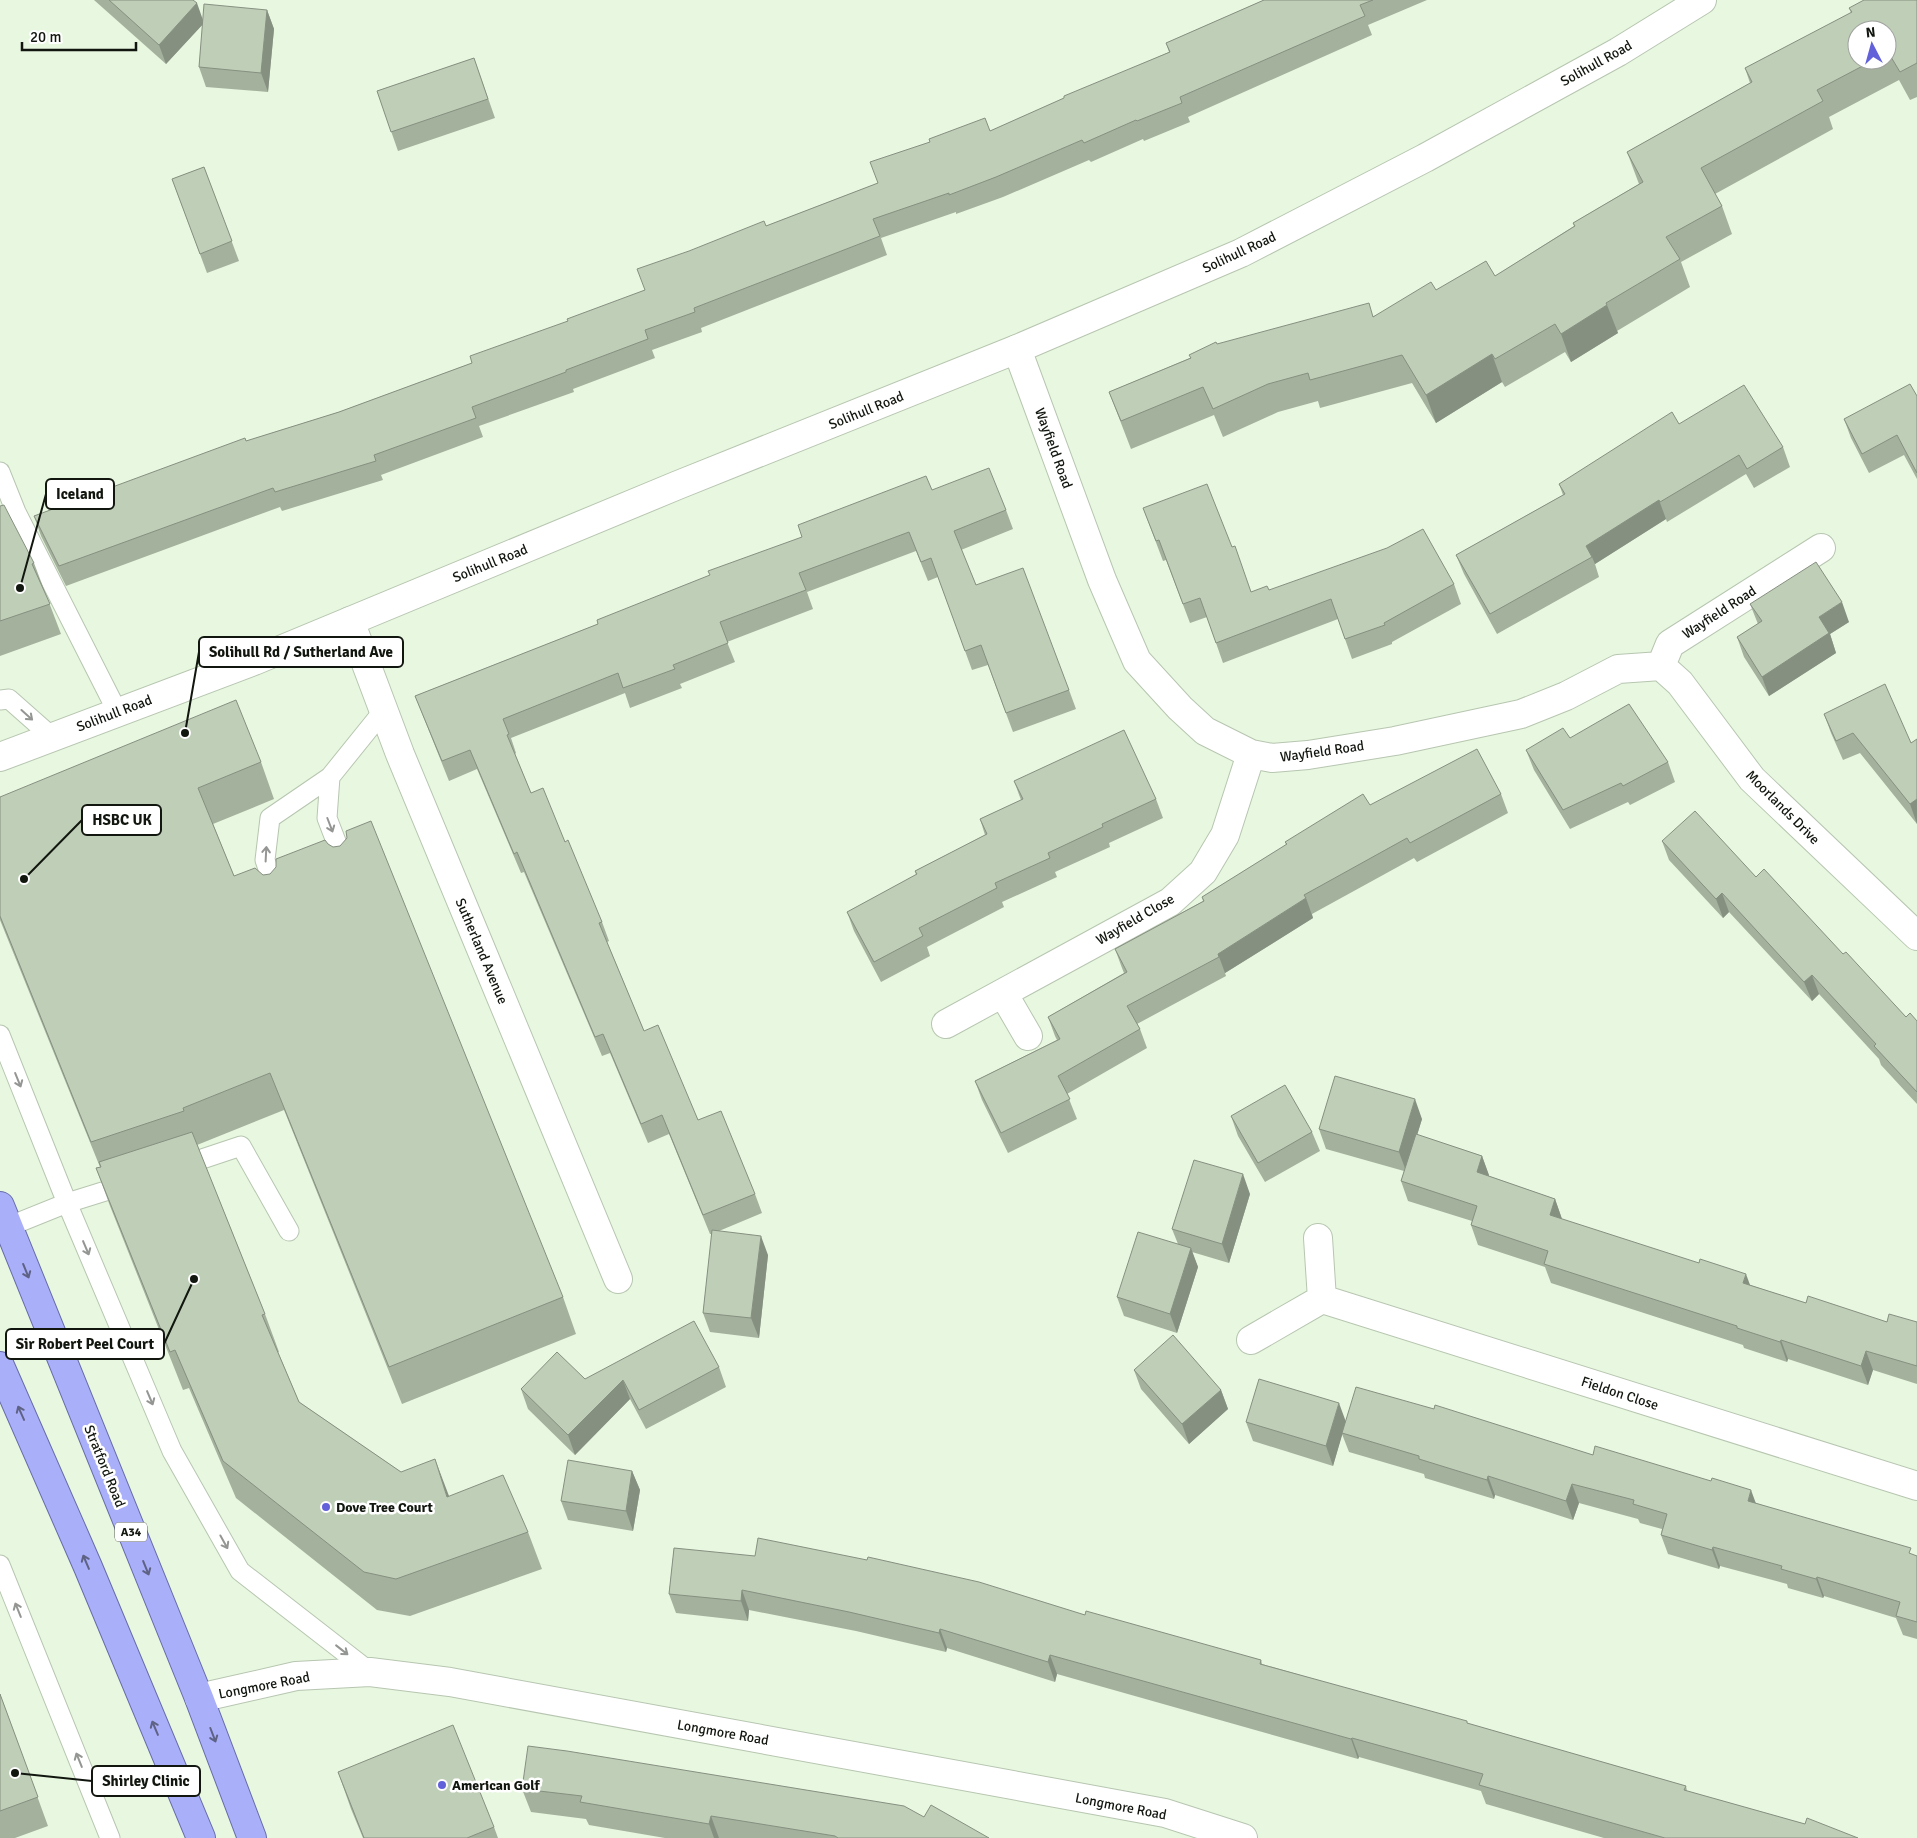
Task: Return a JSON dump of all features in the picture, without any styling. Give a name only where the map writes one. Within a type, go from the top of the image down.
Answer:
[{"type":"highway","name":"Stratford Road","points":[[3,1221],[199,1698],[245,1833]]},
{"type":"highway","points":[[0,1366],[93,1579],[200,1838]]},
{"type":"street","name":"Solihull Road","points":[[0,757],[117,711],[254,661],[687,481],[1017,350],[1241,253],[1425,158],[1509,112],[1618,52],[1702,0]]},
{"type":"street","name":"Wayfield Road","points":[[1017,350],[1102,580],[1136,662],[1205,731],[1251,754],[1272,758],[1308,755],[1405,739],[1521,714],[1566,696],[1618,669],[1661,666],[1670,644],[1821,548]]},
{"type":"street","name":"Sutherland Avenue","points":[[350,621],[404,763],[618,1279]]},
{"type":"street","name":"Moorlands Drive","points":[[1661,666],[1680,683],[1752,779],[1917,936]]},
{"type":"street","name":"Wayfield Close","points":[[946,1024],[1170,902],[1203,872],[1225,835],[1251,754]]},
{"type":"street","points":[[1003,993],[1028,1036]]},
{"type":"street","points":[[1251,1340],[1322,1299],[1318,1238]]},
{"type":"street","name":"Fieldon Close","points":[[1322,1299],[1917,1486]]},
{"type":"street","name":"Longmore Road","points":[[199,1698],[296,1676],[370,1672],[450,1682],[1165,1813],[1243,1838]]},
{"type":"lane","points":[[0,472],[20,520],[117,711]]},
{"type":"lane","points":[[0,700],[9,698],[52,737]]},
{"type":"lane","points":[[279,900],[265,860],[270,818],[330,777],[384,710]]},
{"type":"lane","points":[[330,777],[327,818],[349,873]]},
{"type":"lane","points":[[0,1035],[67,1203],[172,1451],[240,1571],[370,1672]]},
{"type":"lane","points":[[162,1173],[242,1146],[288,1231]]},
{"type":"lane","points":[[3,1221],[144,1179]]},
{"type":"lane","points":[[0,1565],[110,1838]]},
{"type":"building","points":[[109,0],[193,0],[197,3],[159,45]]},
{"type":"building","points":[[1264,0],[1373,0],[1360,5],[1365,16],[1180,97],[1182,103],[1136,120],[1084,143],[1082,140],[949,195],[949,193],[873,219],[880,236],[694,308],[695,312],[645,330],[648,339],[472,407],[476,418],[374,455],[376,461],[275,492],[273,488],[59,566],[34,516],[245,438],[246,441],[339,412],[472,363],[470,356],[568,321],[567,319],[645,290],[637,269],[689,251],[764,221],[766,226],[878,183],[870,162],[930,142],[929,139],[985,118],[990,131],[1064,98],[1064,96],[1170,52],[1166,43]]},
{"type":"building","points":[[1864,0],[1917,0],[1917,63],[1900,72],[1897,67],[1897,20],[1847,20],[1847,70],[1855,70],[1817,90],[1823,101],[1701,168],[1722,206],[1666,237],[1680,259],[1606,303],[1607,305],[1561,334],[1555,324],[1495,359],[1492,354],[1426,395],[1402,355],[1310,380],[1308,373],[1268,384],[1213,409],[1203,387],[1121,421],[1109,392],[1191,358],[1189,355],[1216,342],[1217,344],[1369,303],[1373,317],[1431,282],[1436,290],[1486,261],[1495,276],[1575,226],[1573,223],[1643,182],[1627,152],[1752,82],[1745,68],[1852,12],[1849,8]]},
{"type":"building","points":[[204,4],[267,10],[261,73],[199,67]]},
{"type":"building","points":[[474,58],[488,99],[391,132],[377,91]]},
{"type":"building","points":[[204,167],[232,241],[200,254],[172,179]]},
{"type":"building","points":[[1910,384],[1917,396],[1917,473],[1897,435],[1862,454],[1844,419]]},
{"type":"building","points":[[1744,385],[1783,447],[1747,469],[1739,455],[1660,502],[1659,500],[1586,546],[1592,557],[1490,614],[1456,555],[1565,494],[1559,484],[1672,412],[1679,424]]},
{"type":"building","points":[[989,468],[1006,510],[954,531],[976,585],[1023,568],[1069,690],[1006,713],[981,645],[965,651],[931,558],[921,562],[909,532],[799,573],[806,590],[720,622],[728,643],[673,665],[675,669],[623,688],[618,673],[503,719],[509,734],[507,735],[531,793],[543,788],[565,842],[568,840],[602,922],[599,923],[644,1031],[658,1025],[698,1120],[721,1111],[755,1194],[703,1215],[662,1115],[641,1124],[603,1034],[595,1037],[517,852],[514,854],[470,750],[442,761],[415,696],[598,624],[597,620],[710,575],[708,571],[802,537],[798,525],[926,476],[932,490]]},
{"type":"building","points":[[1207,484],[1232,547],[1235,546],[1251,592],[1267,586],[1269,590],[1387,548],[1423,529],[1454,584],[1384,623],[1385,625],[1345,639],[1331,599],[1216,643],[1200,598],[1183,604],[1159,540],[1156,541],[1143,508]]},
{"type":"building","points":[[4,505],[34,563],[32,564],[50,604],[0,621],[0,506]]},
{"type":"building","points":[[1816,562],[1842,602],[1819,617],[1829,633],[1762,677],[1737,637],[1762,621],[1750,604]]},
{"type":"building","points":[[1885,684],[1911,743],[1917,739],[1917,799],[1910,804],[1853,733],[1836,741],[1824,714]]},
{"type":"building","points":[[236,700],[261,762],[198,788],[234,876],[255,868],[263,875],[270,874],[276,867],[276,859],[325,840],[333,847],[340,846],[347,838],[346,831],[371,821],[563,1297],[389,1367],[270,1073],[183,1108],[184,1111],[91,1142],[0,916],[0,797]]},
{"type":"building","points":[[1629,704],[1668,762],[1623,786],[1621,783],[1563,810],[1526,750],[1563,728],[1570,738]]},
{"type":"building","points":[[1124,730],[1156,799],[1102,824],[1103,827],[1048,853],[1050,858],[995,883],[997,888],[919,928],[923,936],[874,962],[847,912],[917,874],[915,871],[987,834],[980,819],[1023,799],[1014,781]]},
{"type":"building","points":[[1477,749],[1501,794],[1410,843],[1407,838],[1304,895],[1306,898],[1218,954],[1219,957],[1127,1006],[1140,1029],[1058,1076],[1070,1099],[1001,1133],[975,1081],[1060,1039],[1048,1017],[1127,972],[1115,949],[1204,901],[1202,897],[1287,844],[1285,842],[1363,794],[1370,805]]},
{"type":"building","points":[[1695,811],[1756,877],[1764,869],[1843,954],[1846,952],[1906,1017],[1910,1013],[1917,1021],[1917,1092],[1874,1046],[1876,1044],[1812,975],[1804,982],[1722,893],[1716,899],[1662,841]]},
{"type":"building","points":[[1335,1076],[1415,1099],[1399,1152],[1319,1129]]},
{"type":"building","points":[[1285,1085],[1312,1132],[1258,1163],[1231,1116]]},
{"type":"building","points":[[192,1132],[265,1314],[262,1315],[299,1402],[401,1472],[435,1459],[447,1497],[503,1475],[528,1532],[396,1579],[364,1572],[223,1461],[175,1350],[170,1352],[96,1168],[101,1167],[99,1162]]},
{"type":"building","points":[[1416,1134],[1482,1156],[1477,1172],[1555,1199],[1550,1215],[1699,1263],[1700,1259],[1746,1274],[1743,1283],[1806,1303],[1808,1296],[1887,1322],[1889,1314],[1917,1322],[1917,1366],[1866,1351],[1861,1366],[1781,1340],[1780,1342],[1737,1328],[1737,1326],[1544,1264],[1548,1251],[1471,1225],[1477,1206],[1401,1181]]},
{"type":"building","points":[[1194,1160],[1243,1174],[1222,1244],[1172,1229]]},
{"type":"building","points":[[712,1230],[761,1236],[751,1318],[703,1313]]},
{"type":"building","points":[[1138,1232],[1191,1248],[1170,1314],[1117,1297]]},
{"type":"building","points":[[694,1321],[719,1367],[639,1410],[623,1380],[568,1435],[521,1389],[557,1352],[585,1379]]},
{"type":"building","points":[[1173,1335],[1221,1390],[1182,1424],[1134,1370]]},
{"type":"building","points":[[1259,1379],[1339,1403],[1326,1446],[1246,1422]]},
{"type":"building","points":[[1356,1387],[1434,1409],[1435,1405],[1593,1455],[1595,1446],[1711,1481],[1712,1478],[1751,1490],[1748,1501],[1911,1548],[1909,1553],[1917,1556],[1917,1622],[1896,1616],[1900,1602],[1817,1577],[1816,1579],[1781,1569],[1782,1566],[1713,1547],[1712,1550],[1661,1535],[1667,1514],[1633,1504],[1634,1500],[1572,1484],[1566,1501],[1488,1476],[1487,1480],[1419,1459],[1419,1456],[1342,1433]]},
{"type":"building","points":[[568,1460],[632,1471],[626,1511],[561,1501]]},
{"type":"building","points":[[758,1538],[867,1560],[868,1557],[979,1582],[1085,1615],[1086,1611],[1261,1660],[1260,1664],[1467,1721],[1467,1723],[1686,1786],[1684,1790],[1805,1824],[1807,1818],[1858,1838],[1665,1838],[1479,1785],[1483,1774],[1050,1655],[1048,1662],[940,1629],[939,1633],[742,1590],[741,1601],[669,1594],[674,1548],[755,1556]]},
{"type":"building","points":[[0,1694],[38,1797],[0,1811]]},
{"type":"building","points":[[453,1725],[494,1827],[467,1838],[364,1838],[338,1772]]},
{"type":"building","points":[[528,1746],[904,1806],[924,1817],[931,1805],[989,1838],[838,1838],[711,1816],[709,1824],[580,1802],[582,1796],[522,1789]]},
{"type":"place","name":"Iceland","points":[[20,588]]},
{"type":"place","name":"Solihull Rd / Sutherland Ave","points":[[185,733]]},
{"type":"place","name":"HSBC UK","points":[[24,879]]},
{"type":"place","name":"Sir Robert Peel Court","points":[[194,1279]]},
{"type":"place","name":"Dove Tree Court","points":[[326,1507]]},
{"type":"place","name":"Shirley Clinic","points":[[15,1773]]},
{"type":"place","name":"American Golf","points":[[442,1785]]}]
